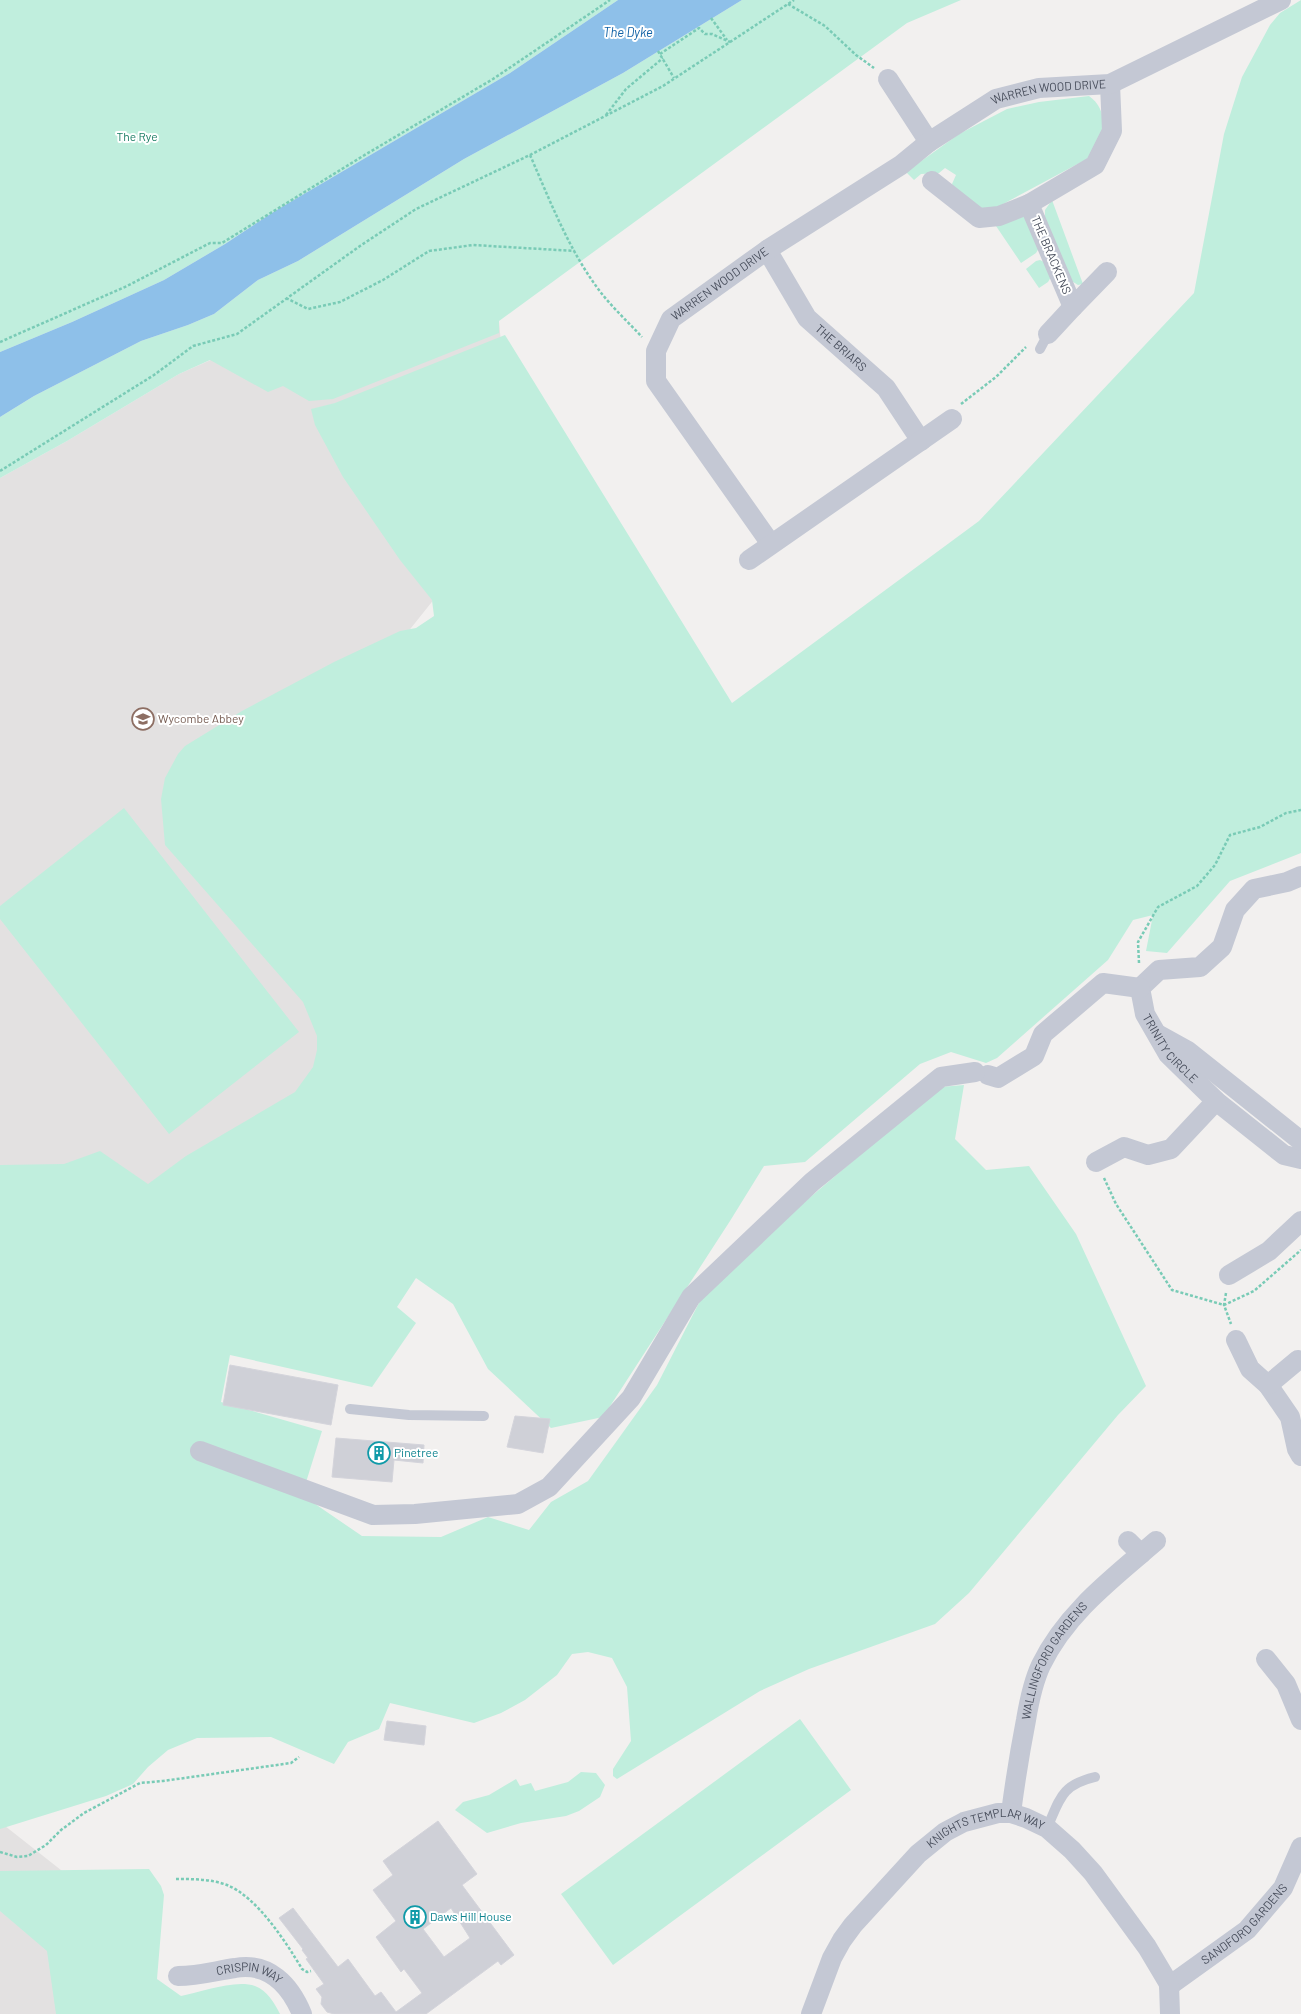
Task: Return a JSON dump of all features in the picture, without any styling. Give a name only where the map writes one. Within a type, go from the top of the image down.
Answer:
[{"type":"street","name":"WARREN WOOD DRIVE","points":[[771,544],[656,381],[656,351],[671,319],[767,250],[901,165],[929,142],[996,99],[1039,88],[1110,84],[1280,0]]},
{"type":"street","points":[[888,79],[929,142]]},
{"type":"street","name":"THE BRACKENS","points":[[932,181],[979,218],[1000,216],[1029,204],[1095,165],[1112,131],[1110,84]]},
{"type":"street","name":"THE BRACKENS","points":[[1029,204],[1072,307]]},
{"type":"street","name":"THE BRIARS","points":[[767,250],[807,318],[886,388],[921,441]]},
{"type":"street","name":"THE BRACKENS","points":[[1044,342],[1072,307],[1107,272]]},
{"type":"street","points":[[748,560],[952,419]]},
{"type":"street","points":[[200,1451],[373,1515],[415,1514],[518,1504],[550,1487],[631,1398],[691,1297],[812,1182],[941,1077],[982,1073],[998,1078],[1034,1056],[1043,1034],[1103,982],[1140,988],[1159,970],[1200,967],[1222,947],[1235,910],[1254,889],[1288,882],[1301,876]]},
{"type":"street","name":"TRINITY CIRCLE","points":[[1140,988],[1145,1014],[1168,1054],[1216,1101],[1284,1155],[1301,1160]]},
{"type":"street","points":[[1157,1034],[1188,1051],[1301,1141]]},
{"type":"street","points":[[1096,1162],[1124,1147],[1148,1155],[1171,1149],[1216,1101]]},
{"type":"street","points":[[1228,1274],[1269,1251],[1301,1220]]},
{"type":"street","points":[[1236,1340],[1250,1370],[1268,1385],[1290,1417],[1297,1450],[1301,1456]]},
{"type":"street","points":[[1268,1385],[1298,1360]]},
{"type":"street","name":"WALLINGFORD GARDENS","points":[[1011,1813],[1031,1695],[1040,1666],[1056,1638],[1071,1618],[1141,1545]]},
{"type":"street","points":[[1266,1659],[1286,1684],[1301,1720]]},
{"type":"street","name":"KNIGHTS TEMPLAR WAY","points":[[811,2014],[832,1958],[842,1940],[853,1925],[918,1854],[946,1832],[964,1822],[998,1813],[1011,1813],[1047,1828],[1072,1850],[1093,1873],[1147,1947],[1169,1986],[1170,2014]]},
{"type":"street","name":"SANDFORD GARDENS","points":[[1169,1986],[1247,1930],[1283,1888],[1301,1847]]},
{"type":"street","name":"CRISPIN WAY","points":[[178,1976],[213,1973],[236,1967],[257,1968],[273,1975],[294,1996],[302,2014]]},
{"type":"lane","points":[[350,1409],[409,1415],[484,1416]]},
{"type":"lane","points":[[1047,1828],[1065,1790],[1080,1781],[1094,1778]]},
{"type":"path","points":[[0,342],[127,286],[210,243],[222,244],[363,156],[493,79],[610,0]]},
{"type":"path","points":[[0,471],[154,375],[193,346],[237,334],[286,298],[416,209],[530,155],[604,117],[674,78],[794,0]]},
{"type":"path","points":[[788,4],[825,26],[856,55],[888,79]]},
{"type":"path","points":[[711,18],[727,40]]},
{"type":"path","points":[[674,78],[659,52],[699,28],[705,34],[712,34],[730,42]]},
{"type":"path","points":[[604,117],[626,89],[663,58]]},
{"type":"path","points":[[530,155],[553,208],[575,251],[602,295],[656,351]]},
{"type":"path","points":[[286,298],[308,309],[340,302],[383,280],[429,251],[473,245],[575,251]]},
{"type":"path","points":[[952,419],[955,408],[996,376],[1027,346]]},
{"type":"path","points":[[1140,988],[1138,942],[1158,907],[1197,886],[1215,865],[1230,834],[1260,827],[1286,813],[1301,810]]},
{"type":"path","points":[[1096,1162],[1116,1204],[1172,1290],[1224,1305],[1254,1291],[1301,1250]]},
{"type":"path","points":[[0,1852],[17,1857],[28,1856],[46,1845],[61,1830],[84,1813],[140,1782],[163,1781],[291,1764],[299,1757]]},
{"type":"path","points":[[176,1879],[216,1882],[241,1893],[265,1917],[302,1969],[307,1972],[311,1971]]},
{"type":"shaded area","name":"Wycombe Abbey","points":[[499,321],[515,498],[391,653],[362,1056],[155,1214],[0,1243],[0,478],[67,441],[179,374],[238,348]]},
{"type":"shaded area","points":[[0,1822],[85,1889],[86,2014],[0,2014]]},
{"type":"green space","name":"The Rye","points":[[0,0],[618,0],[510,73],[275,211],[225,244],[164,280],[72,322],[0,352]]},
{"type":"green space","points":[[742,0],[961,0],[907,23],[499,321],[499,333],[333,399],[309,401],[283,386],[268,392],[210,360],[179,374],[67,441],[0,478],[0,417],[34,396],[141,341],[188,325],[214,314],[258,280],[298,261],[464,159],[623,73]]},
{"type":"green space","points":[[1301,0],[1301,853],[1230,881],[1167,953],[1146,951],[1153,915],[1133,920],[1108,960],[997,1058],[986,1063],[951,1052],[920,1064],[805,1162],[764,1166],[603,1417],[551,1428],[488,1369],[453,1304],[416,1278],[397,1307],[416,1323],[372,1387],[230,1355],[221,1402],[322,1431],[302,1495],[362,1536],[441,1537],[488,1517],[529,1530],[551,1502],[588,1481],[657,1385],[702,1297],[781,1222],[940,1087],[964,1085],[955,1139],[986,1170],[1029,1166],[1076,1234],[1146,1386],[1118,1415],[969,1593],[935,1624],[809,1669],[760,1691],[617,1779],[613,1776],[613,1769],[631,1741],[627,1687],[612,1658],[588,1652],[572,1654],[557,1675],[525,1700],[501,1713],[474,1723],[390,1703],[379,1729],[348,1742],[334,1764],[271,1737],[197,1738],[168,1750],[148,1767],[133,1784],[106,1796],[0,1829],[0,1165],[64,1164],[100,1151],[148,1184],[186,1156],[295,1092],[313,1067],[317,1050],[317,1036],[303,1002],[165,845],[161,799],[165,778],[178,754],[185,746],[242,711],[334,662],[400,631],[416,628],[434,616],[432,600],[400,560],[343,477],[315,425],[311,409],[335,403],[505,335],[732,703],[979,521],[1194,293],[1224,134],[1242,77],[1270,25],[1280,13]]},
{"type":"green space","points":[[1089,96],[1094,100],[1101,111],[1103,124],[1101,137],[1098,144],[1087,159],[992,210],[983,211],[956,194],[952,184],[956,175],[945,168],[939,173],[921,174],[914,180],[906,172],[959,134],[1007,109],[1039,102]]},
{"type":"green space","points":[[1052,200],[1083,284],[1078,285],[1070,280],[1045,218],[1045,210]]},
{"type":"green space","points":[[1025,216],[1039,248],[1036,253],[1021,263],[996,226]]},
{"type":"green space","points":[[1040,260],[1044,262],[1051,277],[1048,282],[1039,288],[1026,269],[1036,261]]},
{"type":"green space","points":[[124,808],[299,1032],[169,1134],[0,919],[0,906]]},
{"type":"green space","points":[[800,1719],[851,1790],[613,1965],[561,1894]]},
{"type":"green space","points":[[581,1772],[596,1773],[605,1785],[600,1797],[579,1811],[566,1816],[521,1823],[487,1833],[455,1810],[463,1802],[489,1795],[516,1779],[520,1786],[531,1783],[535,1791],[568,1782]]},
{"type":"green space","points":[[149,1869],[161,1886],[164,1895],[157,1979],[181,1996],[228,1985],[247,1984],[255,1986],[267,1994],[280,2014],[56,2014],[47,1951],[0,1911],[0,1871]]},
{"type":"water","name":"The Dyke","points":[[618,0],[742,0],[623,73],[464,159],[298,261],[258,280],[214,314],[188,325],[141,341],[34,396],[0,417],[0,352],[72,322],[164,280],[225,244],[275,211],[510,73]]},
{"type":"building","points":[[230,1365],[338,1385],[331,1425],[223,1405]]},
{"type":"building","points":[[515,1416],[550,1419],[543,1453],[507,1447]]},
{"type":"building","name":"Pinetree","points":[[336,1438],[424,1445],[423,1463],[394,1460],[392,1482],[332,1477]]},
{"type":"building","points":[[387,1721],[426,1726],[424,1745],[384,1740]]},
{"type":"building","name":"Daws Hill House","points":[[438,1821],[477,1874],[462,1885],[514,1955],[501,1965],[498,1961],[426,2014],[334,2014],[327,2012],[321,2004],[322,1997],[316,1989],[324,1984],[306,1959],[308,1958],[302,1950],[303,1949],[279,1918],[293,1908],[338,1967],[348,1959],[375,1996],[381,1992],[396,2012],[422,1993],[404,1969],[401,1972],[376,1937],[396,1921],[373,1890],[393,1875],[383,1861]],"holes":[[[451,1908],[470,1938],[444,1957],[423,1929]]]},
{"type":"place","name":"Wycombe Abbey","points":[[143,719]]},
{"type":"place","name":"Pinetree","points":[[379,1453]]},
{"type":"place","name":"Daws Hill House","points":[[415,1917]]}]
